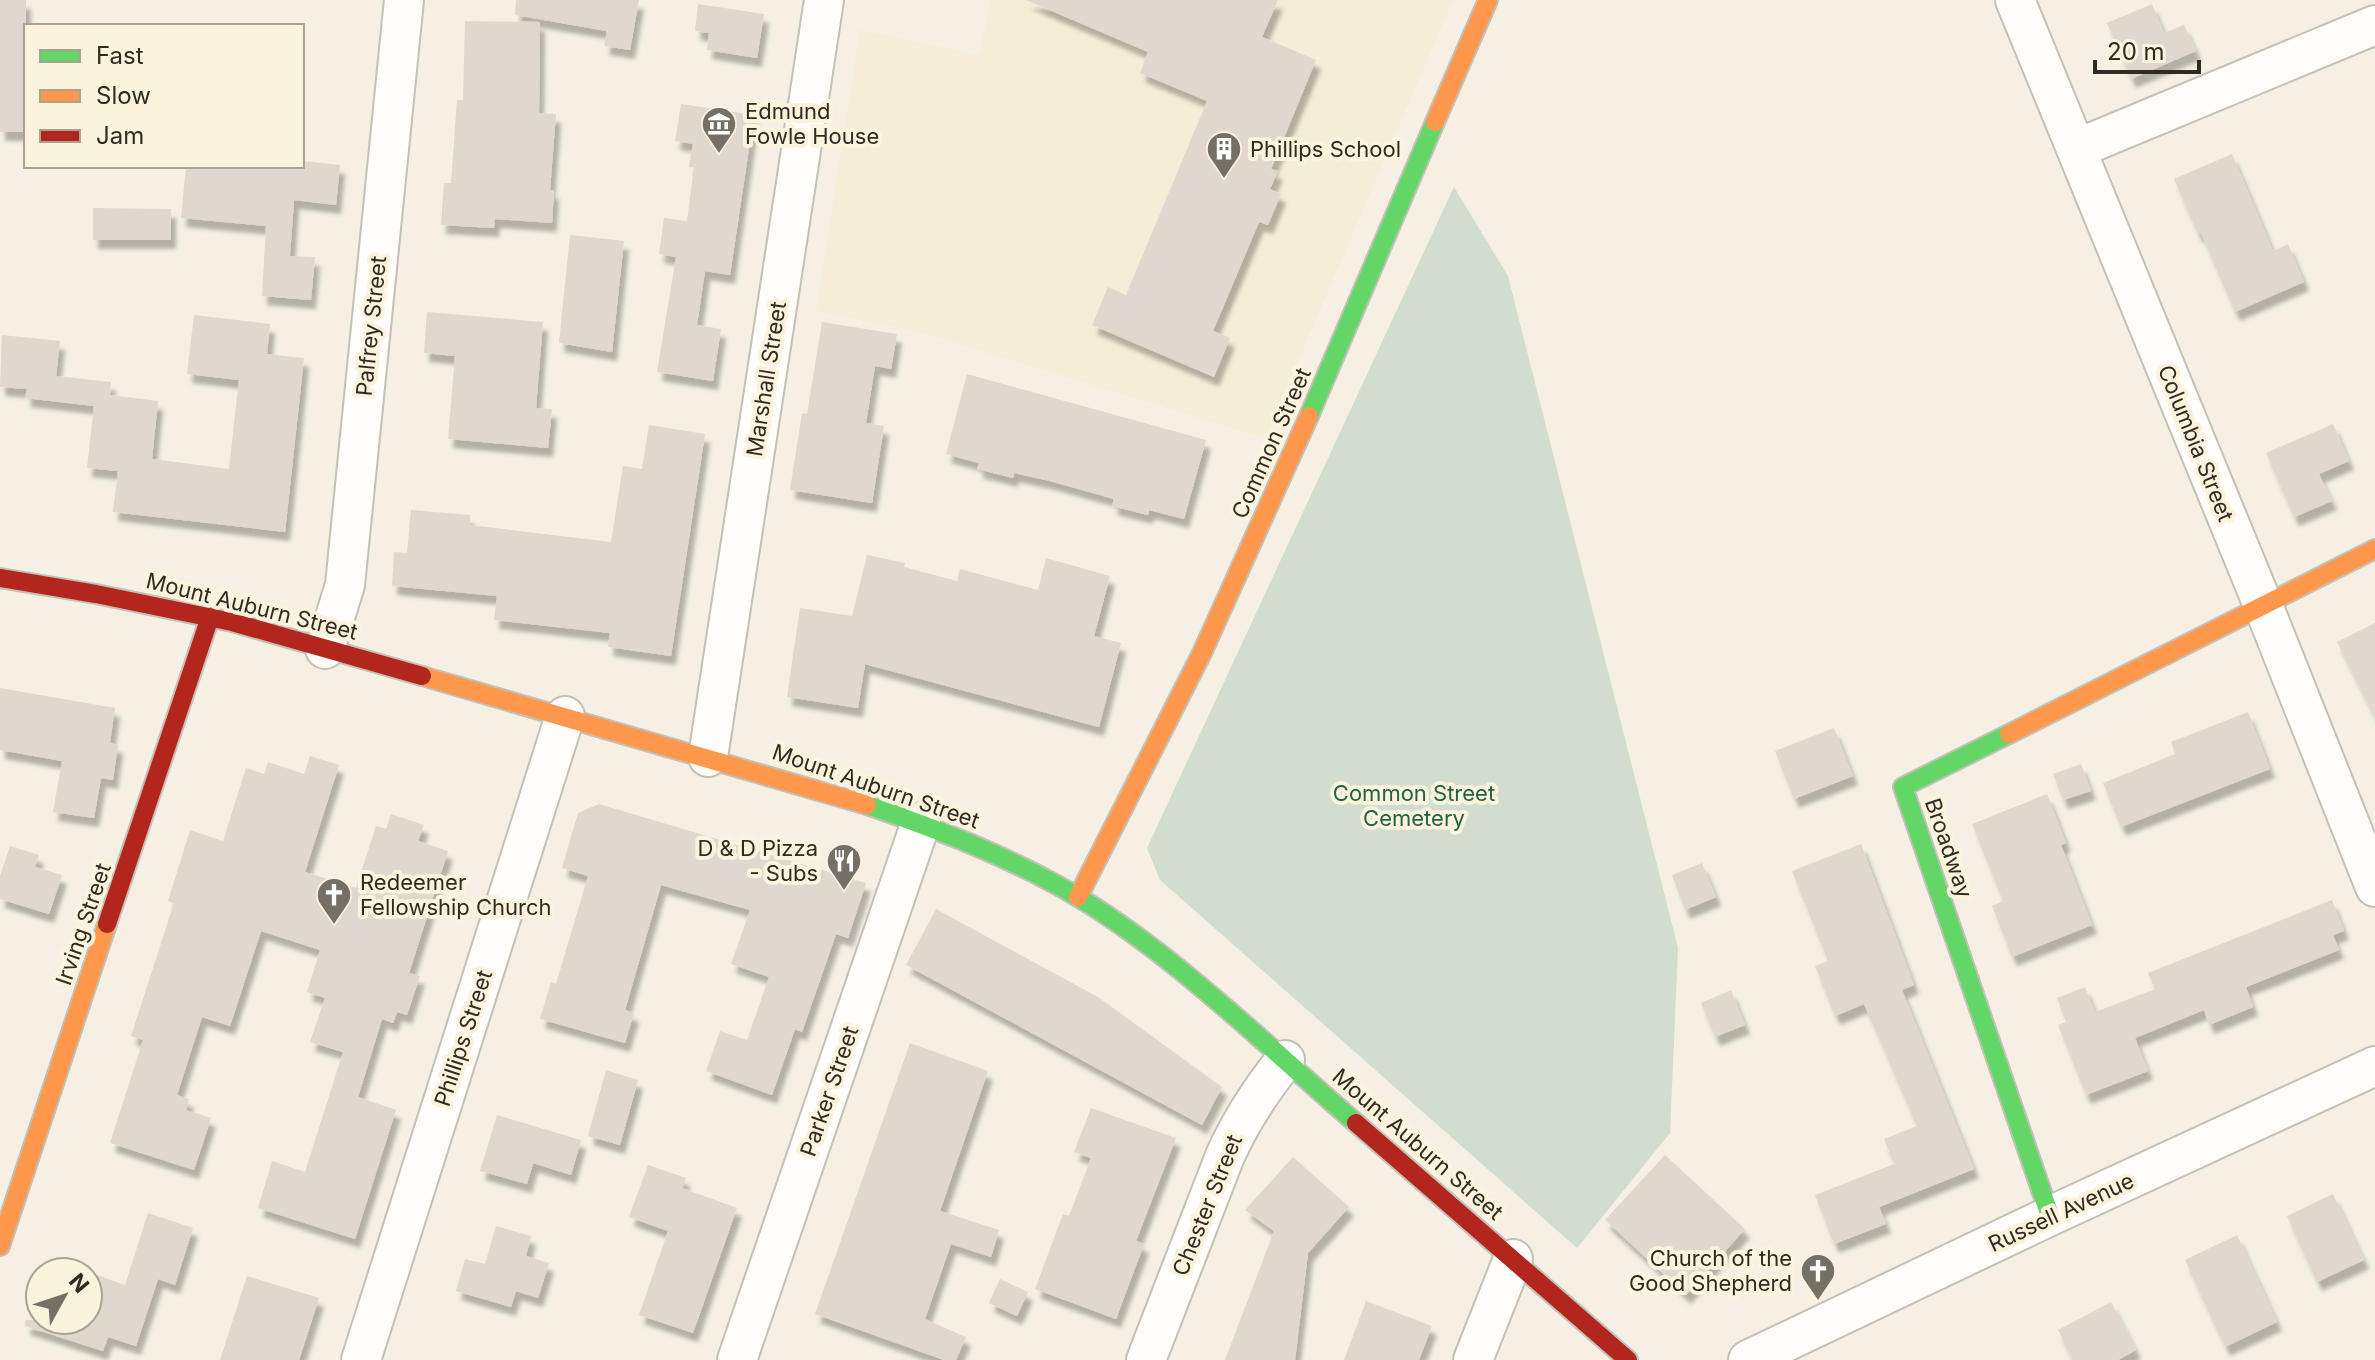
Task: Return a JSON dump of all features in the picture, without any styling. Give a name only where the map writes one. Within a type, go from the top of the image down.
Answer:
[{"type":"main road","name":"Common Street","points":[[1078,897],[1202,653],[1279,486],[1488,0]]},
{"type":"main road","points":[[2263,605],[2375,549]]},
{"type":"main road","name":"Mount Auburn Street","points":[[0,578],[210,617],[325,649],[708,757],[921,822],[1002,857],[1078,897],[1177,968],[1628,1360]]},
{"type":"main road","name":"Broadway","points":[[2050,1216],[1903,787],[2263,605]]},
{"type":"main road","name":"Irving Street","points":[[0,1246],[210,617]]},
{"type":"street","name":"Palfrey Street","points":[[325,649],[345,585],[404,0]]},
{"type":"street","name":"Marshall Street","points":[[708,757],[824,0]]},
{"type":"street","name":"Columbia Street","points":[[2015,0],[2375,887]]},
{"type":"street","points":[[2076,149],[2375,25]]},
{"type":"street","name":"Phillips Street","points":[[361,1360],[565,716]]},
{"type":"street","name":"Parker Street","points":[[737,1360],[921,822]]},
{"type":"street","name":"Chester Street","points":[[1146,1360],[1225,1156],[1259,1092],[1285,1060]]},
{"type":"street","name":"Russell Avenue","points":[[1748,1360],[2375,1066]]},
{"type":"street","points":[[1473,1360],[1513,1259]]},
{"type":"shaded area","points":[[991,0],[1453,0],[1265,438],[920,332],[816,311],[860,30],[979,55]]},
{"type":"green space","name":"Common Street Cemetery","points":[[1454,187],[1508,276],[1678,948],[1670,1133],[1577,1248],[1160,880],[1147,848]]},
{"type":"building","points":[[0,0],[26,0],[24,132],[0,132]]},
{"type":"building","points":[[516,0],[639,0],[630,50],[604,46],[607,31],[515,15]]},
{"type":"building","name":"Phillips School","points":[[1026,0],[1278,0],[1262,37],[1316,60],[1271,169],[1278,171],[1270,189],[1281,194],[1268,225],[1259,222],[1213,331],[1230,338],[1214,377],[1092,325],[1108,287],[1126,295],[1207,101],[1140,73],[1148,52]]},
{"type":"building","points":[[698,4],[764,14],[757,58],[707,50],[709,33],[695,31]]},
{"type":"building","points":[[2152,4],[2164,33],[2184,25],[2196,51],[2131,79],[2107,23]]},
{"type":"building","points":[[465,21],[540,22],[539,113],[556,114],[550,190],[554,190],[552,223],[495,219],[494,228],[441,225],[444,183],[451,183],[457,100],[463,100]]},
{"type":"building","points":[[681,104],[754,115],[730,275],[705,271],[697,325],[721,329],[713,381],[657,372],[676,257],[659,254],[664,218],[687,221],[694,167],[689,167],[693,144],[675,141]]},
{"type":"building","points":[[2232,154],[2273,251],[2288,244],[2304,282],[2235,312],[2174,179]]},
{"type":"building","points":[[304,161],[340,165],[336,205],[294,200],[290,256],[315,257],[311,300],[262,296],[266,226],[181,218],[186,168],[304,168]]},
{"type":"building","points":[[93,208],[171,209],[171,240],[93,240]]},
{"type":"building","points":[[570,235],[624,241],[612,352],[559,343]]},
{"type":"building","points":[[427,312],[543,322],[536,408],[552,409],[548,448],[448,439],[455,356],[424,353]]},
{"type":"building","points":[[194,315],[270,324],[267,354],[304,358],[285,532],[113,512],[118,471],[87,468],[94,406],[25,398],[27,389],[0,387],[2,335],[60,341],[56,376],[111,382],[110,395],[158,401],[152,459],[229,469],[239,380],[187,374]]},
{"type":"building","points":[[822,322],[897,334],[891,369],[875,366],[866,423],[884,426],[872,503],[790,490],[802,413],[807,414]]},
{"type":"building","points":[[967,374],[1206,440],[1184,519],[1149,510],[1148,515],[1112,506],[1114,499],[1014,473],[1013,478],[977,469],[979,463],[946,454]]},
{"type":"building","points":[[2333,424],[2349,461],[2319,474],[2332,501],[2294,517],[2266,453]]},
{"type":"building","points":[[649,425],[705,434],[671,656],[608,647],[610,633],[494,620],[497,596],[392,586],[394,552],[407,553],[411,510],[470,515],[470,525],[611,542],[623,466],[642,469]]},
{"type":"building","points":[[867,555],[905,563],[904,567],[957,581],[960,569],[1038,590],[1046,558],[1110,576],[1094,636],[1121,643],[1099,727],[865,664],[858,708],[787,697],[800,608],[852,616]]},
{"type":"building","points":[[2375,623],[2375,718],[2337,642]]},
{"type":"building","points":[[0,688],[115,708],[110,743],[118,745],[113,780],[101,778],[94,818],[53,812],[62,761],[0,750]]},
{"type":"building","points":[[2248,712],[2270,769],[2121,827],[2103,783],[2175,754],[2171,742]]},
{"type":"building","points":[[1834,728],[1853,776],[1794,799],[1775,751]]},
{"type":"building","points":[[310,756],[339,765],[305,872],[356,888],[376,826],[386,829],[391,814],[424,825],[418,841],[448,851],[409,973],[420,976],[407,1015],[397,1012],[393,1023],[382,1019],[358,1097],[396,1110],[355,1239],[258,1208],[272,1161],[305,1172],[343,1052],[310,1042],[325,998],[307,992],[320,950],[261,931],[230,1026],[202,1017],[177,1095],[189,1099],[186,1110],[211,1118],[194,1170],[110,1143],[143,1040],[131,1036],[174,903],[168,901],[190,830],[223,841],[246,768],[264,774],[268,762],[304,774]]},
{"type":"building","points":[[2081,764],[2091,791],[2063,800],[2053,774]]},
{"type":"building","points":[[2047,794],[2066,843],[2061,845],[2092,925],[2012,957],[1992,906],[2003,901],[1972,824]]},
{"type":"building","points":[[599,804],[866,883],[848,938],[836,934],[802,1032],[795,1029],[772,1095],[706,1071],[720,1031],[747,1040],[769,977],[731,964],[750,910],[661,885],[625,1010],[634,1013],[625,1043],[540,1019],[551,982],[556,984],[588,876],[562,868],[578,813]]},
{"type":"building","points":[[1861,844],[1914,985],[1902,990],[1974,1169],[1879,1207],[1886,1224],[1834,1244],[1815,1195],[1894,1164],[1884,1139],[1917,1126],[1864,1004],[1835,1016],[1815,966],[1828,961],[1792,871]]},
{"type":"building","points":[[10,846],[39,855],[35,867],[62,875],[49,914],[0,899],[0,876]]},
{"type":"building","points":[[1702,863],[1716,897],[1685,910],[1672,875]]},
{"type":"building","points":[[2332,900],[2344,931],[2333,935],[2339,950],[2246,987],[2253,1007],[2209,1025],[2204,1010],[2135,1038],[2148,1071],[2086,1095],[2058,1025],[2066,1022],[2057,998],[2085,987],[2095,1012],[2155,989],[2148,973]]},
{"type":"building","points":[[936,909],[1098,997],[1222,1087],[1202,1125],[906,965]]},
{"type":"building","points":[[1731,990],[1745,1025],[1715,1037],[1701,1003]]},
{"type":"building","points":[[910,1043],[988,1071],[940,1211],[999,1230],[991,1257],[951,1244],[925,1319],[966,1337],[956,1360],[944,1360],[815,1314]]},
{"type":"building","points":[[606,1070],[638,1080],[620,1145],[588,1136]]},
{"type":"building","points":[[1091,1108],[1176,1138],[1136,1241],[1144,1244],[1116,1319],[1035,1289],[1063,1214],[1069,1216],[1091,1158],[1074,1152]]},
{"type":"building","points":[[497,1115],[581,1140],[571,1175],[533,1163],[527,1184],[480,1171]]},
{"type":"building","points":[[1665,1155],[1745,1229],[1686,1295],[1605,1220]]},
{"type":"building","points":[[1293,1157],[1349,1207],[1308,1253],[1295,1360],[1225,1360],[1274,1231],[1245,1210]]},
{"type":"building","points":[[648,1165],[686,1178],[682,1188],[737,1208],[693,1333],[639,1315],[668,1231],[629,1217]]},
{"type":"building","points":[[2333,1194],[2364,1260],[2317,1282],[2287,1216]]},
{"type":"building","points":[[148,1213],[193,1228],[175,1285],[158,1279],[136,1346],[108,1337],[103,1351],[56,1336],[104,1336],[104,1278],[125,1285]]},
{"type":"building","points":[[496,1226],[531,1236],[526,1256],[549,1263],[538,1298],[516,1291],[511,1307],[456,1291],[465,1259],[485,1264]]},
{"type":"building","points":[[2237,1235],[2277,1322],[2225,1347],[2185,1260]]},
{"type":"building","points":[[247,1276],[319,1298],[299,1360],[220,1360]]},
{"type":"building","points":[[1000,1279],[1028,1292],[1017,1316],[989,1303]]},
{"type":"building","points":[[1366,1301],[1432,1326],[1419,1360],[1344,1360]]},
{"type":"building","points":[[2111,1302],[2136,1350],[2118,1360],[2073,1360],[2058,1330]]},
{"type":"traffic: fast","points":[[1309,416],[1435,122]]},
{"type":"traffic: fast","points":[[2009,734],[1903,787],[2050,1216]]},
{"type":"traffic: fast","points":[[867,805],[1001,857],[1078,897],[1115,921],[1221,1004],[1356,1123]]},
{"type":"traffic: slow","points":[[1435,122],[1488,0]]},
{"type":"traffic: slow","points":[[1078,897],[1202,653],[1309,416]]},
{"type":"traffic: slow","points":[[2009,734],[2375,549]]},
{"type":"traffic: slow","points":[[422,676],[867,805]]},
{"type":"traffic: slow","points":[[0,1246],[107,924]]},
{"type":"traffic: jam","points":[[0,578],[232,622],[422,676]]},
{"type":"traffic: jam","points":[[107,924],[210,617]]},
{"type":"traffic: jam","points":[[1356,1123],[1628,1360]]},
{"type":"place","name":"Edmund Fowle House","points":[[719,155]]},
{"type":"place","name":"Phillips School","points":[[1224,180]]},
{"type":"place","name":"D & D Pizza - Subs","points":[[844,892]]},
{"type":"place","name":"Redeemer Fellowship Church","points":[[334,926]]},
{"type":"place","name":"Church of the Good Shepherd","points":[[1818,1302]]}]
